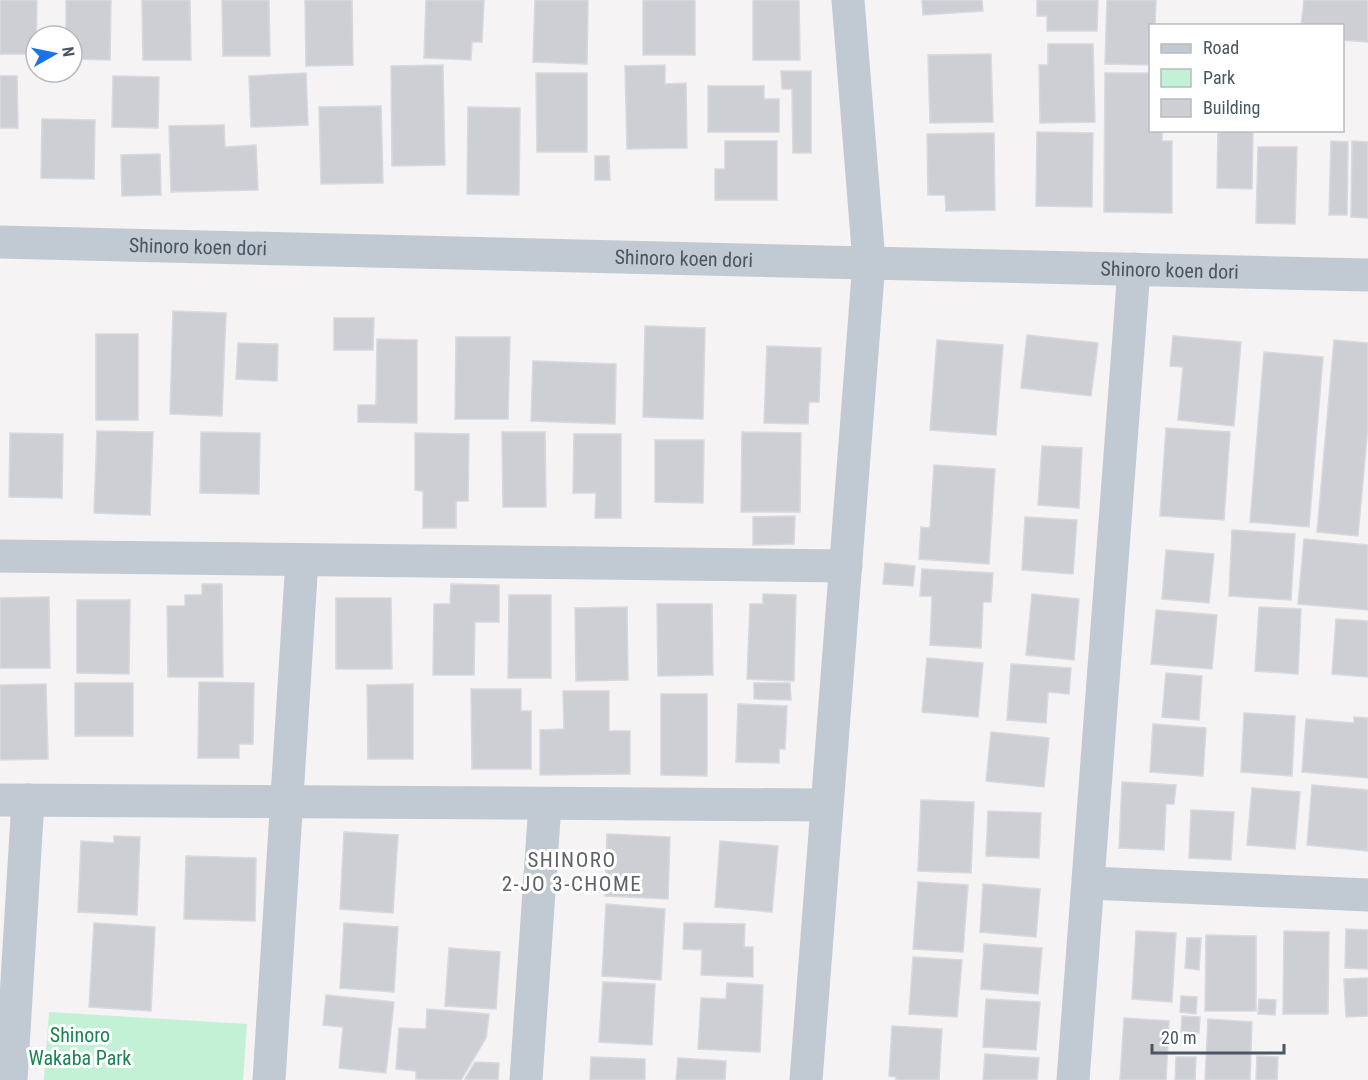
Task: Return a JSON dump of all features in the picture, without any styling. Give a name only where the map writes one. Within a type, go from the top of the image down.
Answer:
[{"type":"street","points":[[806,1080],[825,805],[869,262],[848,0]]},
{"type":"street","name":"Shinoro koen dori","points":[[0,242],[1368,275]]},
{"type":"street","points":[[1073,1080],[1134,269]]},
{"type":"street","points":[[0,556],[846,566]]},
{"type":"street","points":[[269,1080],[302,560]]},
{"type":"street","points":[[10,1080],[14,800],[825,805]]},
{"type":"street","points":[[526,1080],[545,804]]},
{"type":"street","points":[[1089,884],[1368,895]]},
{"type":"green space","name":"Shinoro Wakaba Park","points":[[49,1012],[247,1024],[243,1080],[44,1080]]},
{"type":"building","points":[[0,0],[37,0],[37,24],[24,24],[24,54],[0,54]]},
{"type":"building","points":[[66,0],[111,0],[110,60],[84,59],[84,24],[66,24]]},
{"type":"building","points":[[142,0],[190,0],[191,60],[143,60]]},
{"type":"building","points":[[222,0],[269,0],[270,56],[223,56]]},
{"type":"building","points":[[305,0],[352,0],[353,65],[306,66]]},
{"type":"building","points":[[426,0],[484,0],[482,42],[472,42],[471,60],[424,58]]},
{"type":"building","points":[[535,0],[588,0],[587,64],[533,62]]},
{"type":"building","points":[[643,0],[695,0],[695,55],[643,55]]},
{"type":"building","points":[[753,0],[799,0],[800,60],[753,60]]},
{"type":"building","points":[[922,0],[982,0],[983,11],[923,15]]},
{"type":"building","points":[[1037,0],[1098,0],[1097,31],[1047,31],[1047,16],[1037,16]]},
{"type":"building","points":[[1107,0],[1156,0],[1155,24],[1149,24],[1149,65],[1105,64]]},
{"type":"building","points":[[1304,0],[1368,0],[1368,42],[1344,40],[1344,24],[1301,24]]},
{"type":"building","points":[[1048,44],[1093,44],[1095,122],[1040,123],[1039,65],[1048,65]]},
{"type":"building","points":[[991,54],[993,122],[930,123],[928,55]]},
{"type":"building","points":[[443,65],[445,165],[392,166],[391,66]]},
{"type":"building","points":[[665,65],[665,84],[686,83],[687,148],[627,149],[625,66]]},
{"type":"building","points":[[781,71],[811,71],[811,153],[793,153],[792,89],[782,89]]},
{"type":"building","points":[[306,73],[308,125],[251,127],[249,76]]},
{"type":"building","points":[[536,73],[587,73],[587,152],[537,152]]},
{"type":"building","points":[[1105,73],[1149,73],[1149,132],[1162,132],[1162,141],[1172,141],[1172,213],[1104,212]]},
{"type":"building","points":[[0,76],[17,76],[18,128],[0,128]]},
{"type":"building","points":[[113,76],[159,77],[158,128],[112,127]]},
{"type":"building","points":[[708,86],[764,86],[764,99],[779,99],[779,132],[708,132]]},
{"type":"building","points":[[381,106],[383,183],[321,184],[319,107]]},
{"type":"building","points":[[468,107],[520,108],[519,195],[467,194]]},
{"type":"building","points":[[42,119],[95,120],[94,179],[41,178]]},
{"type":"building","points":[[224,125],[225,147],[256,145],[258,190],[171,192],[169,126]]},
{"type":"building","points":[[1037,132],[1093,133],[1092,207],[1036,206]]},
{"type":"building","points":[[1218,132],[1253,132],[1252,189],[1217,188]]},
{"type":"building","points":[[994,133],[995,210],[946,211],[945,195],[928,195],[927,134]]},
{"type":"building","points":[[725,141],[777,141],[777,200],[715,200],[715,169],[725,169]]},
{"type":"building","points":[[1331,141],[1348,142],[1347,215],[1329,215]]},
{"type":"building","points":[[1352,141],[1368,142],[1368,218],[1351,217]]},
{"type":"building","points":[[1258,147],[1297,147],[1295,224],[1256,223]]},
{"type":"building","points":[[160,154],[161,195],[122,196],[121,155]]},
{"type":"building","points":[[595,156],[609,156],[610,180],[595,180]]},
{"type":"building","points":[[173,311],[226,313],[222,416],[170,414]]},
{"type":"building","points":[[334,318],[374,318],[373,350],[334,350]]},
{"type":"building","points":[[645,326],[705,328],[703,419],[643,417]]},
{"type":"building","points":[[96,334],[138,334],[138,420],[96,420]]},
{"type":"building","points":[[1027,335],[1098,343],[1091,396],[1021,388]]},
{"type":"building","points":[[1173,336],[1241,342],[1234,426],[1178,420],[1183,367],[1170,366]]},
{"type":"building","points":[[456,337],[510,337],[508,419],[455,419]]},
{"type":"building","points":[[377,339],[417,340],[417,423],[358,422],[358,405],[376,405]]},
{"type":"building","points":[[937,340],[1003,345],[996,435],[930,430]]},
{"type":"building","points":[[1334,340],[1368,343],[1368,426],[1358,536],[1317,532]]},
{"type":"building","points":[[238,343],[278,344],[277,381],[236,379]]},
{"type":"building","points":[[767,346],[821,348],[819,402],[809,402],[808,424],[764,423]]},
{"type":"building","points":[[1264,352],[1323,357],[1309,527],[1250,522]]},
{"type":"building","points":[[533,361],[616,364],[615,424],[531,421]]},
{"type":"building","points":[[1166,428],[1230,432],[1224,520],[1160,516]]},
{"type":"building","points":[[97,431],[153,432],[150,515],[94,513]]},
{"type":"building","points":[[201,432],[260,433],[259,494],[200,493]]},
{"type":"building","points":[[502,432],[545,432],[546,507],[503,507]]},
{"type":"building","points":[[742,432],[801,433],[800,512],[741,512]]},
{"type":"building","points":[[10,433],[63,434],[62,498],[9,497]]},
{"type":"building","points":[[415,433],[469,434],[468,501],[456,501],[456,528],[423,528],[423,491],[415,490]]},
{"type":"building","points":[[574,434],[621,434],[621,518],[595,518],[596,493],[573,493]]},
{"type":"building","points":[[655,440],[704,440],[703,503],[655,502]]},
{"type":"building","points":[[1042,446],[1082,448],[1079,508],[1038,505]]},
{"type":"building","points":[[934,465],[995,469],[989,564],[919,559],[921,527],[930,528]]},
{"type":"building","points":[[795,516],[794,544],[753,545],[753,517]]},
{"type":"building","points":[[1025,517],[1077,520],[1073,574],[1022,570]]},
{"type":"building","points":[[1232,530],[1295,534],[1291,600],[1229,596]]},
{"type":"building","points":[[1304,539],[1368,545],[1368,610],[1298,604]]},
{"type":"building","points":[[1166,550],[1214,554],[1209,603],[1162,599]]},
{"type":"building","points":[[885,563],[915,566],[913,586],[883,584]]},
{"type":"building","points":[[922,569],[993,573],[991,602],[983,602],[981,648],[930,645],[932,596],[920,596]]},
{"type":"building","points":[[202,584],[222,584],[223,677],[168,677],[167,606],[185,606],[185,595],[202,595]]},
{"type":"building","points":[[451,584],[499,585],[499,622],[475,622],[474,675],[433,675],[434,604],[450,604]]},
{"type":"building","points":[[763,594],[796,595],[794,681],[747,679],[750,604],[763,604]]},
{"type":"building","points":[[1032,594],[1079,599],[1074,660],[1026,655]]},
{"type":"building","points":[[509,595],[551,595],[551,678],[508,678]]},
{"type":"building","points":[[49,597],[50,668],[0,668],[0,598]]},
{"type":"building","points":[[336,598],[391,598],[392,669],[336,669]]},
{"type":"building","points":[[77,600],[130,600],[129,674],[77,673]]},
{"type":"building","points":[[657,604],[712,604],[713,675],[658,676]]},
{"type":"building","points":[[627,607],[628,680],[576,681],[575,608]]},
{"type":"building","points":[[1259,607],[1301,609],[1298,674],[1255,671]]},
{"type":"building","points":[[1156,610],[1217,615],[1212,669],[1151,664]]},
{"type":"building","points":[[1336,619],[1368,621],[1368,677],[1332,674]]},
{"type":"building","points":[[927,658],[983,663],[978,717],[922,712]]},
{"type":"building","points":[[1011,664],[1071,668],[1069,694],[1048,692],[1046,723],[1007,720]]},
{"type":"building","points":[[1166,673],[1202,676],[1199,720],[1162,717]]},
{"type":"building","points":[[199,682],[254,683],[253,744],[239,744],[239,758],[198,758]]},
{"type":"building","points":[[75,683],[133,683],[133,736],[75,736]]},
{"type":"building","points":[[754,683],[790,683],[791,700],[754,699]]},
{"type":"building","points":[[46,684],[48,759],[0,760],[0,685]]},
{"type":"building","points":[[413,684],[413,759],[368,759],[367,685]]},
{"type":"building","points":[[471,689],[521,689],[521,711],[531,711],[531,769],[472,769]]},
{"type":"building","points":[[563,691],[609,691],[609,731],[630,731],[630,774],[540,775],[540,730],[564,729]]},
{"type":"building","points":[[661,694],[707,694],[707,776],[661,775]]},
{"type":"building","points":[[738,704],[787,706],[785,749],[779,749],[779,763],[736,762]]},
{"type":"building","points":[[1244,713],[1295,716],[1292,776],[1241,772]]},
{"type":"building","points":[[1354,717],[1368,718],[1368,778],[1302,772],[1306,719],[1354,723]]},
{"type":"building","points":[[1153,724],[1206,728],[1203,776],[1150,772]]},
{"type":"building","points":[[991,732],[1049,738],[1044,787],[986,781]]},
{"type":"building","points":[[1122,782],[1176,785],[1174,804],[1166,804],[1164,850],[1119,848]]},
{"type":"building","points":[[1312,785],[1368,790],[1368,851],[1307,845]]},
{"type":"building","points":[[1252,788],[1300,792],[1295,849],[1247,845]]},
{"type":"building","points":[[921,800],[974,802],[971,873],[918,871]]},
{"type":"building","points":[[1191,810],[1234,812],[1231,860],[1189,858]]},
{"type":"building","points":[[988,811],[1041,813],[1039,858],[986,856]]},
{"type":"building","points":[[344,832],[398,835],[393,913],[340,909]]},
{"type":"building","points":[[607,834],[670,837],[668,899],[605,896]]},
{"type":"building","points":[[114,836],[140,837],[137,915],[78,912],[81,841],[114,843]]},
{"type":"building","points":[[720,841],[778,846],[772,912],[715,907]]},
{"type":"building","points":[[186,856],[256,858],[255,921],[184,919]]},
{"type":"building","points":[[918,882],[968,885],[963,952],[913,949]]},
{"type":"building","points":[[983,884],[1040,889],[1036,937],[980,932]]},
{"type":"building","points":[[606,904],[665,909],[661,980],[602,976]]},
{"type":"building","points":[[94,923],[155,927],[151,1011],[89,1007]]},
{"type":"building","points":[[344,923],[398,927],[394,992],[340,988]]},
{"type":"building","points":[[684,923],[745,924],[744,947],[753,947],[753,977],[701,975],[702,950],[683,949]]},
{"type":"building","points":[[1346,929],[1368,930],[1368,969],[1345,968]]},
{"type":"building","points":[[1136,931],[1176,933],[1172,1002],[1132,999]]},
{"type":"building","points":[[1284,931],[1329,932],[1328,1014],[1283,1014]]},
{"type":"building","points":[[1206,935],[1256,936],[1256,1011],[1205,1011]]},
{"type":"building","points":[[1187,938],[1201,938],[1199,970],[1185,968]]},
{"type":"building","points":[[984,944],[1042,948],[1038,994],[981,989]]},
{"type":"building","points":[[449,948],[500,952],[496,1009],[445,1006]]},
{"type":"building","points":[[913,957],[962,960],[957,1017],[909,1014]]},
{"type":"building","points":[[1368,978],[1368,1016],[1346,1017],[1344,979]]},
{"type":"building","points":[[603,982],[655,984],[652,1045],[599,1042]]},
{"type":"building","points":[[727,983],[763,985],[760,1052],[698,1049],[701,998],[726,999]]},
{"type":"building","points":[[326,995],[394,1002],[386,1073],[339,1068],[343,1027],[323,1025]]},
{"type":"building","points":[[1181,996],[1197,997],[1196,1014],[1180,1012]]},
{"type":"building","points":[[986,999],[1040,1002],[1036,1050],[983,1047]]},
{"type":"building","points":[[1259,999],[1276,1000],[1275,1015],[1258,1014]]},
{"type":"building","points":[[427,1009],[489,1014],[486,1038],[461,1080],[416,1079],[416,1071],[396,1069],[399,1028],[426,1029]]},
{"type":"building","points":[[1182,1016],[1200,1017],[1199,1033],[1181,1032]]},
{"type":"building","points":[[1124,1018],[1169,1021],[1166,1080],[1120,1080]]},
{"type":"building","points":[[1208,1019],[1252,1022],[1250,1080],[1205,1080]]},
{"type":"building","points":[[892,1026],[942,1029],[939,1080],[896,1080],[896,1077],[889,1076]]},
{"type":"building","points":[[985,1054],[1039,1058],[1037,1080],[983,1080]]},
{"type":"building","points":[[1257,1056],[1278,1057],[1277,1080],[1256,1080]]},
{"type":"building","points":[[591,1057],[645,1059],[645,1080],[590,1080]]},
{"type":"building","points":[[1176,1057],[1196,1057],[1195,1080],[1175,1080]]},
{"type":"building","points":[[678,1058],[726,1061],[725,1080],[676,1080]]},
{"type":"building","points":[[475,1062],[499,1063],[498,1080],[465,1079]]},
{"type":"district","name":"SHINORO 2-JO 3-CHOME","points":[[572,872]]}]
